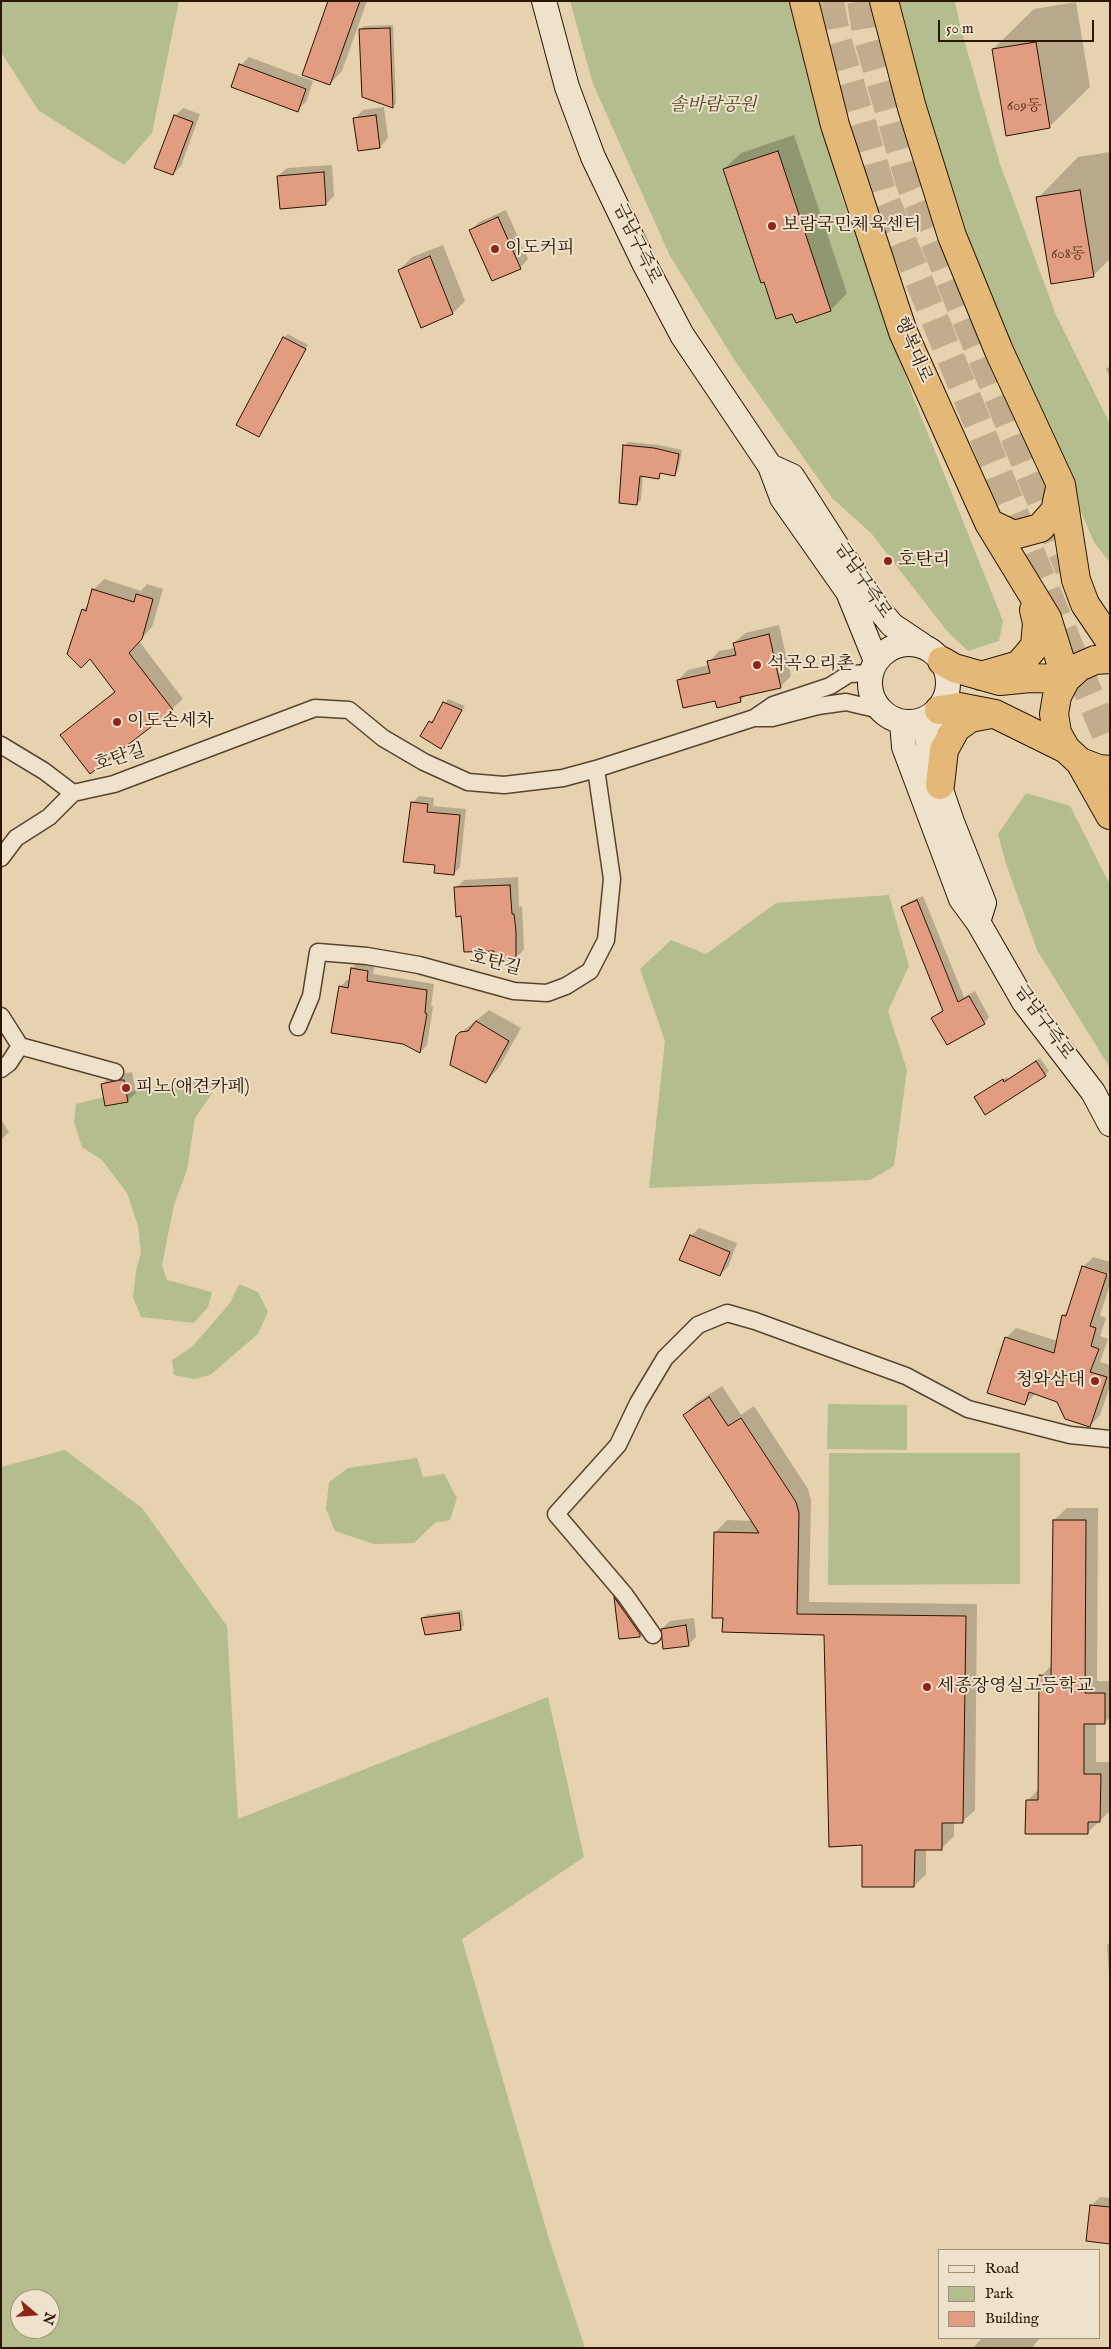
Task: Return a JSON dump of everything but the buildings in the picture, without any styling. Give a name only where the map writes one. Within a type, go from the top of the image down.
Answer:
[{"type":"highway","name":"행복대로","points":[[804,1],[835,125],[903,332],[989,524],[1047,618],[1066,679]]},
{"type":"highway","points":[[884,1],[912,108],[952,236],[999,350],[1079,526],[1089,575],[1110,609]]},
{"type":"highway","points":[[989,524],[1014,535],[1040,528],[1055,512],[1061,484]]},
{"type":"highway","points":[[1061,484],[1076,580],[1084,604],[1110,641]]},
{"type":"highway","points":[[981,676],[1019,665],[1035,646],[1037,623],[1026,582]]},
{"type":"highway","points":[[932,653],[954,668],[1000,681],[1030,678],[1066,679]]},
{"type":"highway","points":[[1110,658],[1095,660],[1079,667],[1066,679],[1057,696],[1054,714],[1057,733],[1110,815]]},
{"type":"highway","points":[[938,710],[959,707],[995,714],[1099,770],[1110,770]]},
{"type":"highway","points":[[940,785],[944,750],[956,728],[970,718],[995,714]]},
{"type":"main road","name":"금남구즉로","points":[[544,1],[567,87],[586,140],[637,249],[682,335],[770,466],[782,498],[848,592],[874,667]]},
{"type":"main road","name":"금남구즉로","points":[[770,466],[792,476],[872,601],[892,625],[932,653]]},
{"type":"main road","points":[[938,710],[928,718],[916,722],[902,722],[890,718],[880,710],[871,692],[874,667],[885,652],[896,645],[909,643],[932,653],[948,673],[949,686],[945,699],[938,710],[926,727],[930,758],[952,822],[984,903],[978,922]]},
{"type":"main road","name":"금남구즉로","points":[[902,722],[904,747],[961,899],[978,922],[1024,1002],[1093,1092],[1110,1124]]},
{"type":"street","name":"호탄길","points":[[73,793],[114,784],[315,708],[349,710],[382,738],[424,762],[468,782],[504,786],[563,778],[754,718],[773,705],[830,686],[849,674],[874,667]]},
{"type":"street","name":"호탄길","points":[[754,718],[772,718],[818,706],[846,702],[880,710]]},
{"type":"street","points":[[1,745],[44,771],[73,793],[49,817],[16,838],[1,858]]},
{"type":"street","name":"호탄길","points":[[298,1026],[310,996],[318,952],[367,956],[419,965],[514,991],[547,993],[566,986],[590,972],[606,940],[612,879],[596,769]]},
{"type":"street","points":[[1,1016],[20,1046],[114,1072]]},
{"type":"street","points":[[1,1069],[9,1062],[20,1046]]},
{"type":"street","points":[[653,1635],[625,1595],[556,1514],[618,1444],[638,1404],[665,1358],[698,1325],[727,1313],[906,1376],[968,1409],[1070,1434],[1110,1439]]},
{"type":"green space","points":[[1,1],[179,1],[152,133],[124,165],[38,110],[1,52]]},
{"type":"green space","name":"솔바람공원","points":[[570,1],[793,1],[841,195],[912,394],[1003,621],[999,641],[968,651],[947,631],[871,533],[832,498],[737,364],[670,256],[593,84]]},
{"type":"green space","points":[[891,1],[955,1],[960,26],[1000,164],[1056,315],[1110,424],[1110,563],[1094,542],[986,291]]},
{"type":"green space","points":[[1026,793],[1070,806],[1110,885],[1110,1068],[1037,950],[1006,864],[998,834]]},
{"type":"green space","points":[[889,895],[909,966],[888,1011],[907,1070],[894,1166],[870,1180],[649,1188],[665,1041],[640,969],[671,940],[706,954],[776,903]]},
{"type":"green space","points":[[209,1077],[216,1088],[195,1118],[187,1170],[174,1205],[162,1265],[167,1280],[212,1292],[208,1307],[194,1323],[141,1317],[133,1297],[136,1271],[141,1253],[138,1226],[127,1193],[102,1160],[82,1147],[74,1123],[76,1104],[103,1097],[105,1106],[128,1102],[126,1093]]},
{"type":"green space","points":[[239,1284],[258,1292],[268,1312],[258,1334],[210,1375],[194,1379],[174,1375],[172,1360],[192,1347],[230,1303]]},
{"type":"green space","points":[[828,1404],[907,1405],[907,1450],[827,1449]]},
{"type":"green space","points":[[65,1450],[142,1508],[227,1626],[238,1819],[548,1697],[584,1857],[462,1939],[549,2239],[585,2348],[1,2348],[1,1467]]},
{"type":"green space","points":[[829,1453],[1020,1453],[1020,1584],[828,1585]]},
{"type":"green space","points":[[417,1458],[423,1477],[444,1474],[457,1498],[450,1520],[435,1523],[414,1543],[374,1544],[335,1531],[326,1509],[329,1482],[348,1468]]},
{"type":"tunnel","points":[[830,1],[837,38],[882,191],[1110,745]]},
{"type":"tunnel","points":[[861,1],[866,32],[910,184],[1069,569]]},
{"type":"place","name":"보람국민체육센터","points":[[772,226]]},
{"type":"place","name":"이도커피","points":[[495,249]]},
{"type":"place","name":"호탄리","points":[[888,561]]},
{"type":"place","name":"석곡오리촌","points":[[757,665]]},
{"type":"place","name":"이도손세차","points":[[117,722]]},
{"type":"place","name":"피노(애견카페)","points":[[126,1088]]},
{"type":"place","name":"청와삼대","points":[[1095,1381]]},
{"type":"place","name":"세종장영실고등학교","points":[[927,1687]]}]
